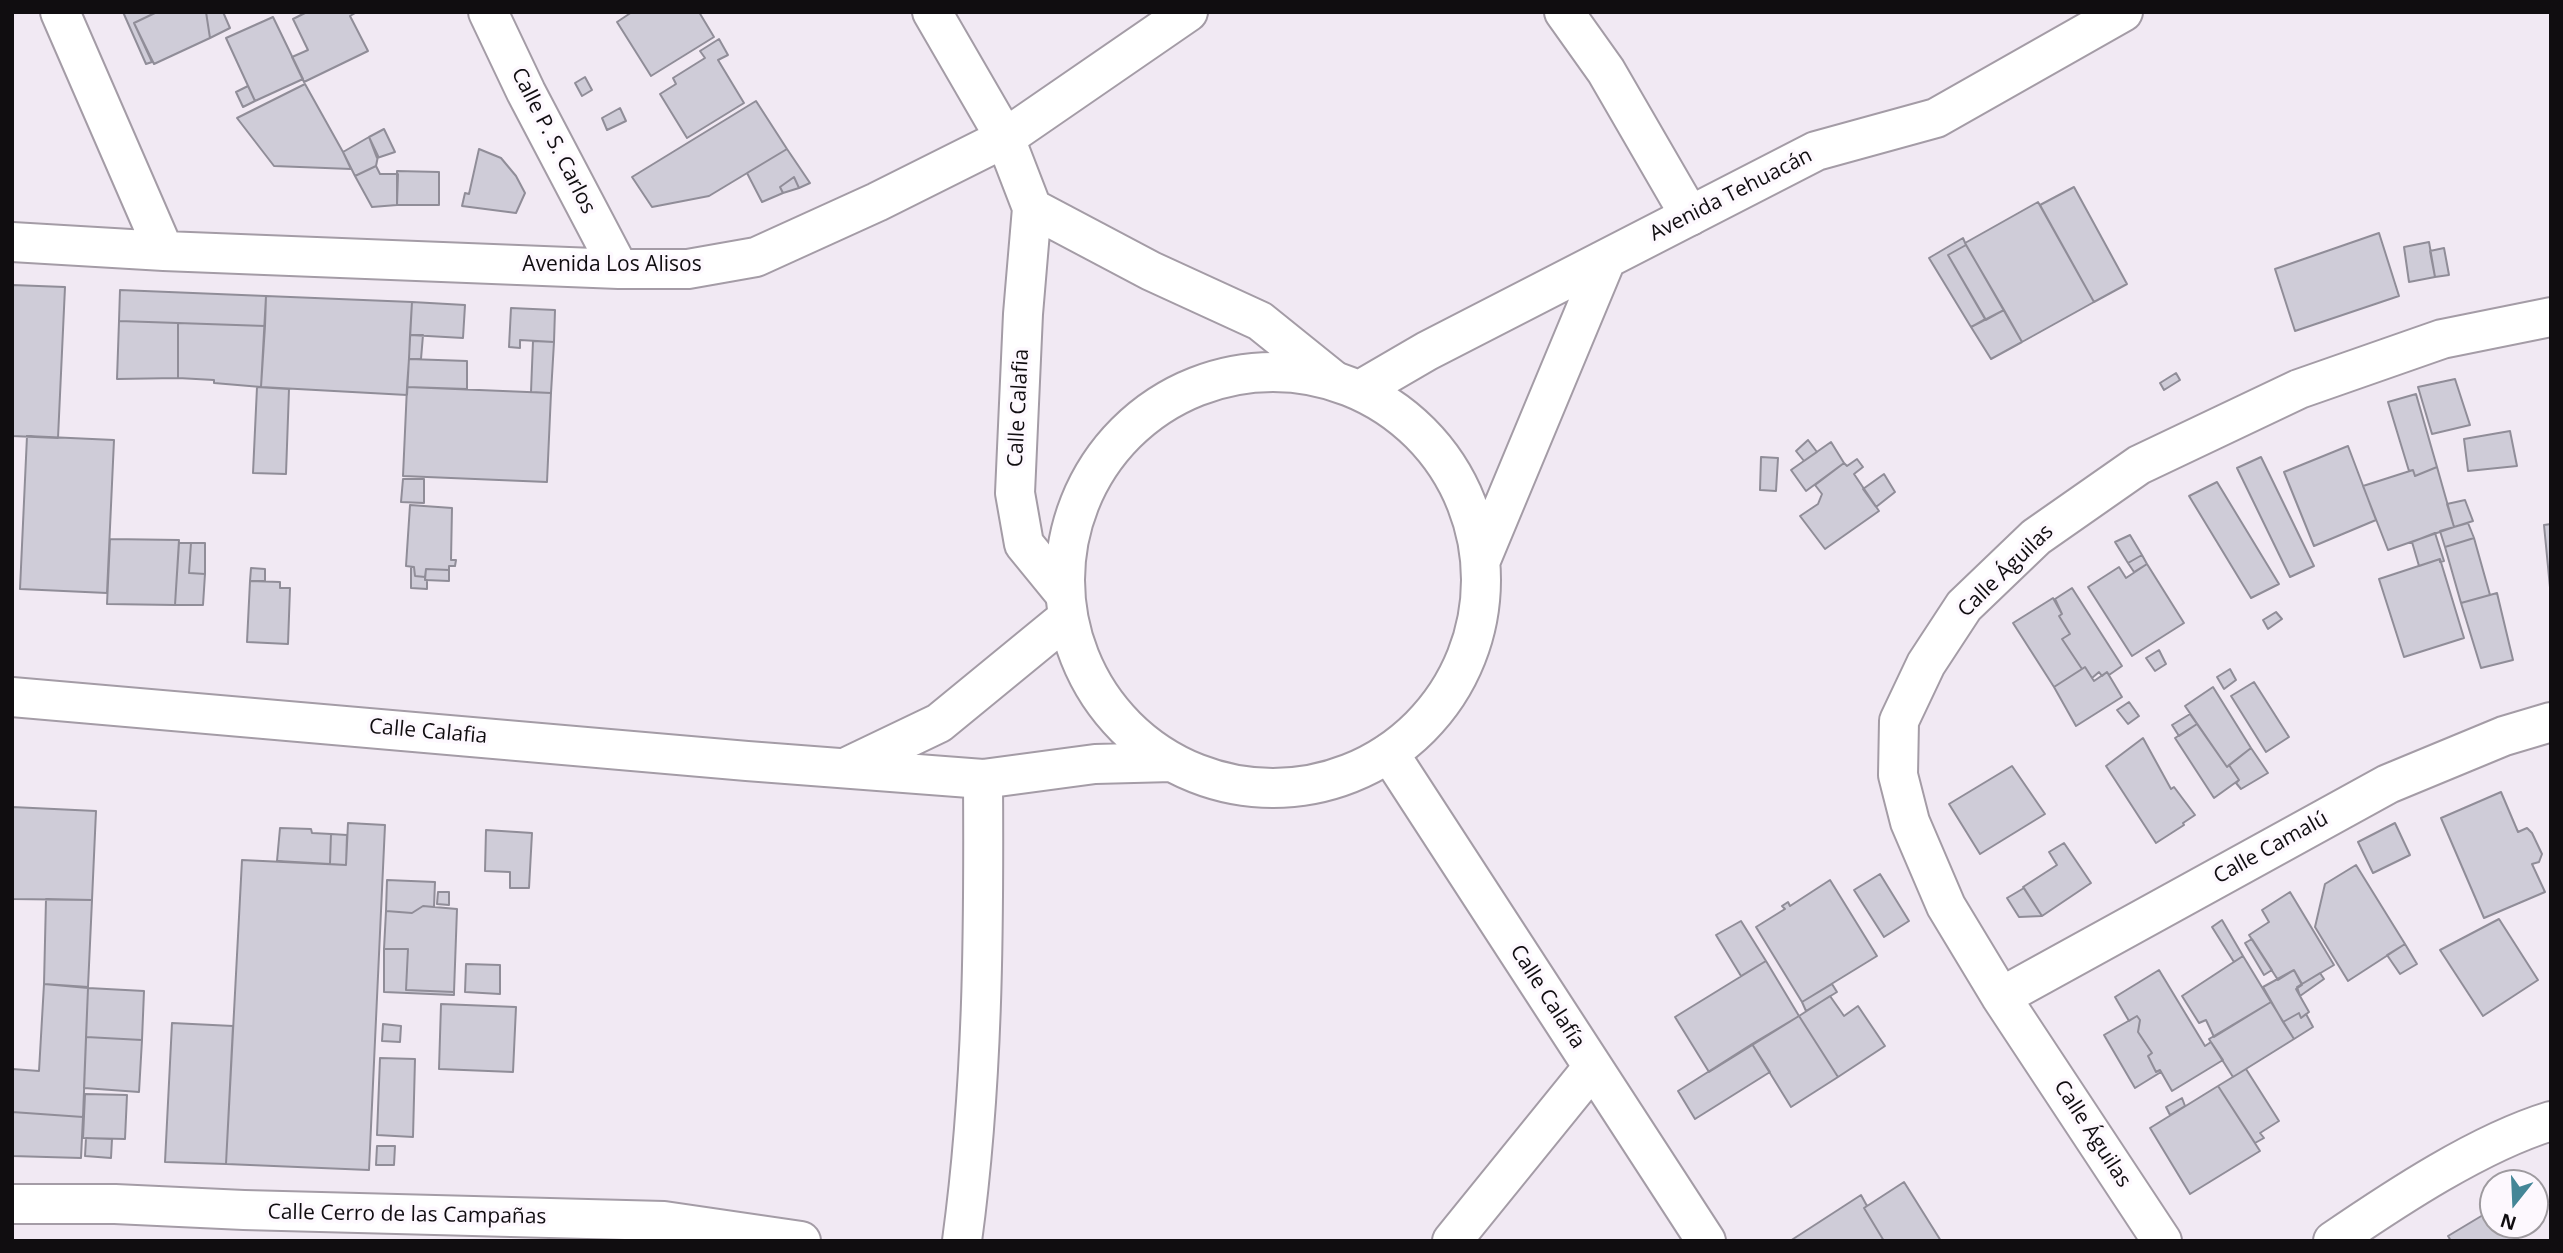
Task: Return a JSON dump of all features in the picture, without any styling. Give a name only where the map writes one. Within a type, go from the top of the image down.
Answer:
[{"type":"street","points":[[60,12],[164,251]]},
{"type":"street","name":"Calle P. S. Carlos","points":[[488,12],[526,92],[619,269]]},
{"type":"street","name":"Calle Calafia","points":[[932,12],[1005,138],[1032,208],[1023,314],[1015,493],[1024,544],[1065,606]]},
{"type":"street","name":"Avenida Los Alisos","points":[[12,242],[164,251],[619,269],[688,269],[756,257],[877,202],[1005,138],[1188,12]]},
{"type":"street","points":[[1564,12],[1606,71],[1690,216]]},
{"type":"street","name":"Avenida Tehuacán","points":[[1346,385],[1427,351],[1816,151],[1936,118],[2123,12]]},
{"type":"street","points":[[1032,208],[1151,271],[1260,321],[1346,385],[1397,412],[1430,442],[1455,477],[1473,517],[1481,560],[1479,616],[1462,670],[1431,716],[1389,753],[1338,778],[1282,788],[1225,783],[1172,762],[1134,735],[1104,702],[1081,662],[1065,606],[1070,527],[1097,466],[1141,416],[1200,384],[1265,371],[1346,385]]},
{"type":"street","points":[[1481,560],[1606,260]]},
{"type":"street","name":"Calle Águilas","points":[[2162,1241],[2001,997],[1946,906],[1910,822],[1898,775],[1899,720],[1926,664],[1964,606],[2036,537],[2139,465],[2299,389],[2442,339],[2551,317]]},
{"type":"street","points":[[844,769],[939,723],[1065,606]]},
{"type":"street","name":"Calle Calafia","points":[[12,697],[984,779],[1096,764],[1172,762]]},
{"type":"street","name":"Calle Camalú","points":[[2001,997],[2388,784],[2504,736],[2551,722]]},
{"type":"street","name":"Calle Calafía","points":[[1389,753],[1706,1241]]},
{"type":"street","points":[[962,1241],[979,1080],[984,779]]},
{"type":"street","points":[[1451,1241],[1593,1067]]},
{"type":"street","points":[[2333,1241],[2458,1162],[2532,1126],[2551,1121]]},
{"type":"street","name":"Calle Cerro de las Campañas","points":[[12,1204],[115,1204],[250,1226],[668,1231],[801,1241]]},
{"type":"building","points":[[123,12],[157,12],[134,23],[152,62],[146,64]]},
{"type":"building","points":[[157,12],[206,12],[210,38],[154,64],[134,23]]},
{"type":"building","points":[[206,12],[223,12],[230,28],[210,38]]},
{"type":"building","points":[[307,12],[357,12],[350,16],[368,51],[304,82],[292,57],[308,50],[293,19]]},
{"type":"building","points":[[632,12],[699,12],[714,37],[651,76],[617,22]]},
{"type":"building","points":[[273,17],[303,79],[255,101],[226,38]]},
{"type":"building","points":[[719,39],[728,55],[718,60],[744,103],[687,138],[660,94],[676,84],[673,78],[705,58],[700,51]]},
{"type":"building","points":[[585,77],[592,90],[582,96],[575,83]]},
{"type":"building","points":[[305,84],[351,169],[274,166],[237,118]]},
{"type":"building","points":[[248,86],[255,101],[243,107],[236,92]]},
{"type":"building","points":[[756,101],[787,149],[709,196],[652,207],[632,177]]},
{"type":"building","points":[[620,108],[626,121],[607,130],[602,118]]},
{"type":"building","points":[[384,129],[395,152],[377,158],[369,137]]},
{"type":"building","points":[[369,137],[378,156],[376,166],[355,176],[343,152]]},
{"type":"building","points":[[479,149],[501,158],[516,176],[525,193],[516,213],[462,206],[465,193],[469,194]]},
{"type":"building","points":[[787,149],[810,183],[799,188],[794,177],[780,187],[783,193],[762,202],[747,173]]},
{"type":"building","points":[[376,166],[380,174],[398,174],[397,205],[372,207],[355,176]]},
{"type":"building","points":[[397,171],[439,172],[439,205],[397,205]]},
{"type":"building","points":[[794,177],[799,188],[783,193],[780,187]]},
{"type":"building","points":[[2074,187],[2127,284],[2094,302],[2040,205]]},
{"type":"building","points":[[2038,202],[2094,302],[2022,342],[1965,243]]},
{"type":"building","points":[[2379,233],[2399,296],[2295,331],[2275,269]]},
{"type":"building","points":[[1963,238],[1966,245],[1948,255],[1985,319],[1971,327],[1929,258]]},
{"type":"building","points":[[2429,242],[2435,277],[2409,282],[2404,247]]},
{"type":"building","points":[[1966,245],[2004,310],[1986,320],[1948,255]]},
{"type":"building","points":[[2444,248],[2449,275],[2435,277],[2430,251]]},
{"type":"building","points":[[12,285],[65,287],[58,438],[12,436]]},
{"type":"building","points":[[120,290],[266,296],[265,326],[119,321]]},
{"type":"building","points":[[266,296],[412,302],[407,395],[261,387]]},
{"type":"building","points":[[412,302],[465,305],[463,338],[410,335]]},
{"type":"building","points":[[511,308],[555,310],[554,342],[520,340],[520,348],[509,347]]},
{"type":"building","points":[[2004,310],[2022,342],[1991,359],[1971,327]]},
{"type":"building","points":[[119,321],[178,323],[178,378],[117,379]]},
{"type":"building","points":[[178,323],[265,326],[261,387],[178,378]]},
{"type":"building","points":[[410,335],[423,335],[421,359],[409,359]]},
{"type":"building","points":[[533,341],[554,342],[551,393],[531,392]]},
{"type":"building","points":[[409,359],[467,361],[467,389],[407,387]]},
{"type":"building","points":[[2176,373],[2180,380],[2164,390],[2160,383]]},
{"type":"building","points":[[2455,379],[2470,425],[2432,434],[2418,387]]},
{"type":"building","points":[[257,387],[289,389],[286,474],[253,473]]},
{"type":"building","points":[[407,387],[551,393],[547,482],[403,476]]},
{"type":"building","points":[[2416,394],[2437,467],[2415,476],[2413,470],[2409,471],[2388,402]]},
{"type":"building","points":[[2510,431],[2517,466],[2468,471],[2464,439]]},
{"type":"building","points":[[27,436],[114,440],[107,593],[20,589]]},
{"type":"building","points":[[1808,440],[1817,452],[1804,461],[1796,451]]},
{"type":"building","points":[[1831,442],[1844,463],[1806,491],[1791,470]]},
{"type":"building","points":[[2348,446],[2376,520],[2314,546],[2284,472]]},
{"type":"building","points":[[1761,457],[1778,458],[1776,491],[1760,490]]},
{"type":"building","points":[[2261,457],[2314,566],[2290,577],[2237,468]]},
{"type":"building","points":[[1857,459],[1863,467],[1854,474],[1879,511],[1825,549],[1800,516],[1818,504],[1822,494],[1815,485],[1844,463],[1847,466]]},
{"type":"building","points":[[2437,467],[2454,527],[2388,550],[2363,486],[2413,470],[2415,476]]},
{"type":"building","points":[[1884,474],[1895,492],[1876,507],[1863,489]]},
{"type":"building","points":[[403,479],[424,479],[424,503],[401,502]]},
{"type":"building","points":[[2217,482],[2279,584],[2251,598],[2189,496]]},
{"type":"building","points":[[2465,500],[2473,521],[2454,527],[2447,504]]},
{"type":"building","points":[[410,505],[452,508],[451,560],[456,560],[455,566],[449,566],[449,570],[426,569],[425,577],[415,576],[414,567],[406,566]]},
{"type":"building","points":[[2468,523],[2474,538],[2445,547],[2440,531]]},
{"type":"building","points":[[2551,524],[2551,598],[2544,525]]},
{"type":"building","points":[[2435,533],[2444,561],[2440,562],[2440,559],[2419,566],[2412,542]]},
{"type":"building","points":[[2130,535],[2142,555],[2128,563],[2115,542]]},
{"type":"building","points":[[2474,538],[2490,595],[2461,603],[2445,547]]},
{"type":"building","points":[[110,539],[179,540],[175,605],[107,604]]},
{"type":"building","points":[[179,543],[191,543],[189,573],[205,574],[203,605],[175,605]]},
{"type":"building","points":[[191,543],[205,543],[205,574],[189,573]]},
{"type":"building","points":[[2142,555],[2147,564],[2134,572],[2128,563]]},
{"type":"building","points":[[2440,559],[2464,638],[2404,657],[2379,579]]},
{"type":"building","points":[[2147,564],[2184,623],[2132,656],[2088,587],[2119,567],[2126,578]]},
{"type":"building","points":[[411,567],[414,567],[415,576],[425,577],[427,589],[411,588]]},
{"type":"building","points":[[251,568],[265,569],[265,581],[250,581]]},
{"type":"building","points":[[426,569],[449,570],[449,581],[425,580]]},
{"type":"building","points":[[250,581],[280,582],[280,588],[290,588],[288,644],[247,642]]},
{"type":"building","points":[[2072,588],[2122,666],[2109,675],[2107,672],[2102,676],[2099,672],[2092,678],[2085,667],[2082,669],[2062,639],[2070,634],[2059,616],[2062,614],[2055,599]]},
{"type":"building","points":[[2497,593],[2513,660],[2481,668],[2461,603]]},
{"type":"building","points":[[2053,598],[2062,614],[2059,616],[2070,634],[2062,639],[2082,669],[2054,687],[2013,623]]},
{"type":"building","points":[[2276,612],[2282,619],[2268,629],[2263,620]]},
{"type":"building","points":[[2159,650],[2166,664],[2155,671],[2146,658]]},
{"type":"building","points":[[2085,667],[2094,681],[2107,672],[2122,697],[2076,726],[2054,687]]},
{"type":"building","points":[[2230,669],[2236,680],[2224,689],[2217,677]]},
{"type":"building","points":[[2254,682],[2289,737],[2266,752],[2231,696]]},
{"type":"building","points":[[2213,687],[2251,748],[2227,767],[2185,706]]},
{"type":"building","points":[[2129,702],[2139,716],[2128,724],[2117,710]]},
{"type":"building","points":[[2190,714],[2197,724],[2179,736],[2172,725]]},
{"type":"building","points":[[2197,724],[2239,780],[2214,798],[2175,738]]},
{"type":"building","points":[[2143,738],[2171,789],[2174,787],[2195,815],[2156,843],[2106,766]]},
{"type":"building","points":[[2251,748],[2268,773],[2241,789],[2236,783],[2239,780],[2229,765]]},
{"type":"building","points":[[2012,766],[2045,814],[1980,854],[1949,804]]},
{"type":"building","points":[[2501,792],[2518,832],[2527,828],[2542,854],[2539,862],[2532,864],[2545,892],[2484,918],[2441,818]]},
{"type":"building","points":[[12,807],[96,811],[92,900],[12,899]]},
{"type":"building","points":[[348,823],[385,825],[369,1170],[226,1164],[242,860],[346,865]]},
{"type":"building","points":[[2395,823],[2410,855],[2373,873],[2358,842]]},
{"type":"building","points":[[280,828],[311,829],[312,833],[331,834],[330,864],[277,861]]},
{"type":"building","points":[[486,830],[532,833],[529,888],[510,888],[510,872],[485,871]]},
{"type":"building","points":[[331,834],[347,835],[346,865],[330,864]]},
{"type":"building","points":[[2064,843],[2091,883],[2042,916],[2023,887],[2057,865],[2049,852]]},
{"type":"building","points":[[2356,865],[2405,944],[2348,981],[2315,927],[2325,884]]},
{"type":"building","points":[[1880,874],[1909,921],[1884,937],[1854,890]]},
{"type":"building","points":[[387,880],[435,882],[434,907],[423,906],[412,913],[386,911]]},
{"type":"building","points":[[1830,880],[1877,956],[1802,1002],[1756,927],[1785,909],[1782,906],[1788,902],[1790,906]]},
{"type":"building","points":[[2024,888],[2042,916],[2019,917],[2007,898]]},
{"type":"building","points":[[438,892],[449,892],[449,905],[437,904]]},
{"type":"building","points":[[2290,892],[2334,965],[2302,984],[2294,970],[2278,980],[2249,935],[2269,922],[2262,910]]},
{"type":"building","points":[[46,899],[92,900],[88,987],[44,984]]},
{"type":"building","points":[[423,906],[457,909],[454,992],[406,990],[408,949],[384,949],[386,911],[412,913]]},
{"type":"building","points":[[2499,919],[2538,980],[2483,1016],[2440,950]]},
{"type":"building","points":[[2222,920],[2243,956],[2234,962],[2212,927]]},
{"type":"building","points":[[1741,921],[1766,961],[1741,976],[1716,935]]},
{"type":"building","points":[[2252,939],[2272,970],[2264,975],[2245,943]]},
{"type":"building","points":[[2405,944],[2417,964],[2400,974],[2387,955]]},
{"type":"building","points":[[384,949],[408,949],[406,990],[454,992],[454,995],[384,992]]},
{"type":"building","points":[[2243,956],[2271,1002],[2214,1037],[2206,1020],[2199,1023],[2182,996]]},
{"type":"building","points":[[1766,961],[1799,1016],[1709,1072],[1675,1017]]},
{"type":"building","points":[[466,964],[500,965],[500,994],[465,992]]},
{"type":"building","points":[[2159,970],[2205,1046],[2211,1042],[2223,1060],[2172,1091],[2160,1070],[2156,1072],[2148,1056],[2152,1053],[2138,1032],[2140,1020],[2137,1016],[2129,1021],[2115,997]]},
{"type":"building","points":[[2294,970],[2302,985],[2296,989],[2309,1012],[2301,1018],[2299,1013],[2283,1022],[2263,987]]},
{"type":"building","points":[[2320,973],[2324,979],[2300,996],[2297,987]]},
{"type":"building","points":[[44,984],[88,988],[83,1117],[12,1112],[12,1069],[39,1071]]},
{"type":"building","points":[[1832,984],[1837,992],[1806,1011],[1802,1002]]},
{"type":"building","points":[[88,988],[144,991],[142,1040],[86,1037]]},
{"type":"building","points":[[1830,996],[1844,1016],[1858,1006],[1885,1046],[1838,1077],[1799,1016]]},
{"type":"building","points":[[2271,1002],[2294,1039],[2233,1077],[2209,1039]]},
{"type":"building","points":[[441,1004],[516,1007],[513,1072],[439,1069]]},
{"type":"building","points":[[2299,1013],[2301,1018],[2306,1014],[2313,1027],[2294,1039],[2283,1022]]},
{"type":"building","points":[[1799,1016],[1838,1077],[1791,1107],[1752,1044]]},
{"type":"building","points":[[2137,1016],[2140,1020],[2138,1032],[2152,1053],[2148,1056],[2156,1072],[2161,1072],[2135,1088],[2104,1035]]},
{"type":"building","points":[[172,1023],[233,1026],[226,1164],[165,1162]]},
{"type":"building","points":[[383,1024],[401,1026],[400,1042],[382,1041]]},
{"type":"building","points":[[86,1037],[142,1040],[139,1092],[84,1088]]},
{"type":"building","points":[[1752,1044],[1770,1072],[1695,1119],[1678,1091]]},
{"type":"building","points":[[380,1058],[415,1059],[413,1137],[377,1135]]},
{"type":"building","points":[[2246,1069],[2279,1121],[2260,1133],[2264,1138],[2255,1143],[2218,1086]]},
{"type":"building","points":[[2218,1086],[2260,1151],[2190,1194],[2150,1128]]},
{"type":"building","points":[[85,1094],[127,1095],[125,1139],[83,1138]]},
{"type":"building","points":[[2182,1098],[2185,1106],[2170,1115],[2166,1107]]},
{"type":"building","points":[[12,1112],[83,1117],[81,1158],[12,1156]]},
{"type":"building","points":[[86,1138],[112,1139],[111,1158],[85,1156]]},
{"type":"building","points":[[377,1146],[395,1146],[394,1165],[376,1165]]},
{"type":"building","points":[[1904,1182],[1941,1241],[1884,1241],[1864,1208]]},
{"type":"building","points":[[1861,1195],[1867,1206],[1864,1208],[1884,1241],[1790,1241]]},
{"type":"building","points":[[2479,1217],[2479,1239],[2516,1239],[2451,1241],[2448,1236]]}]
